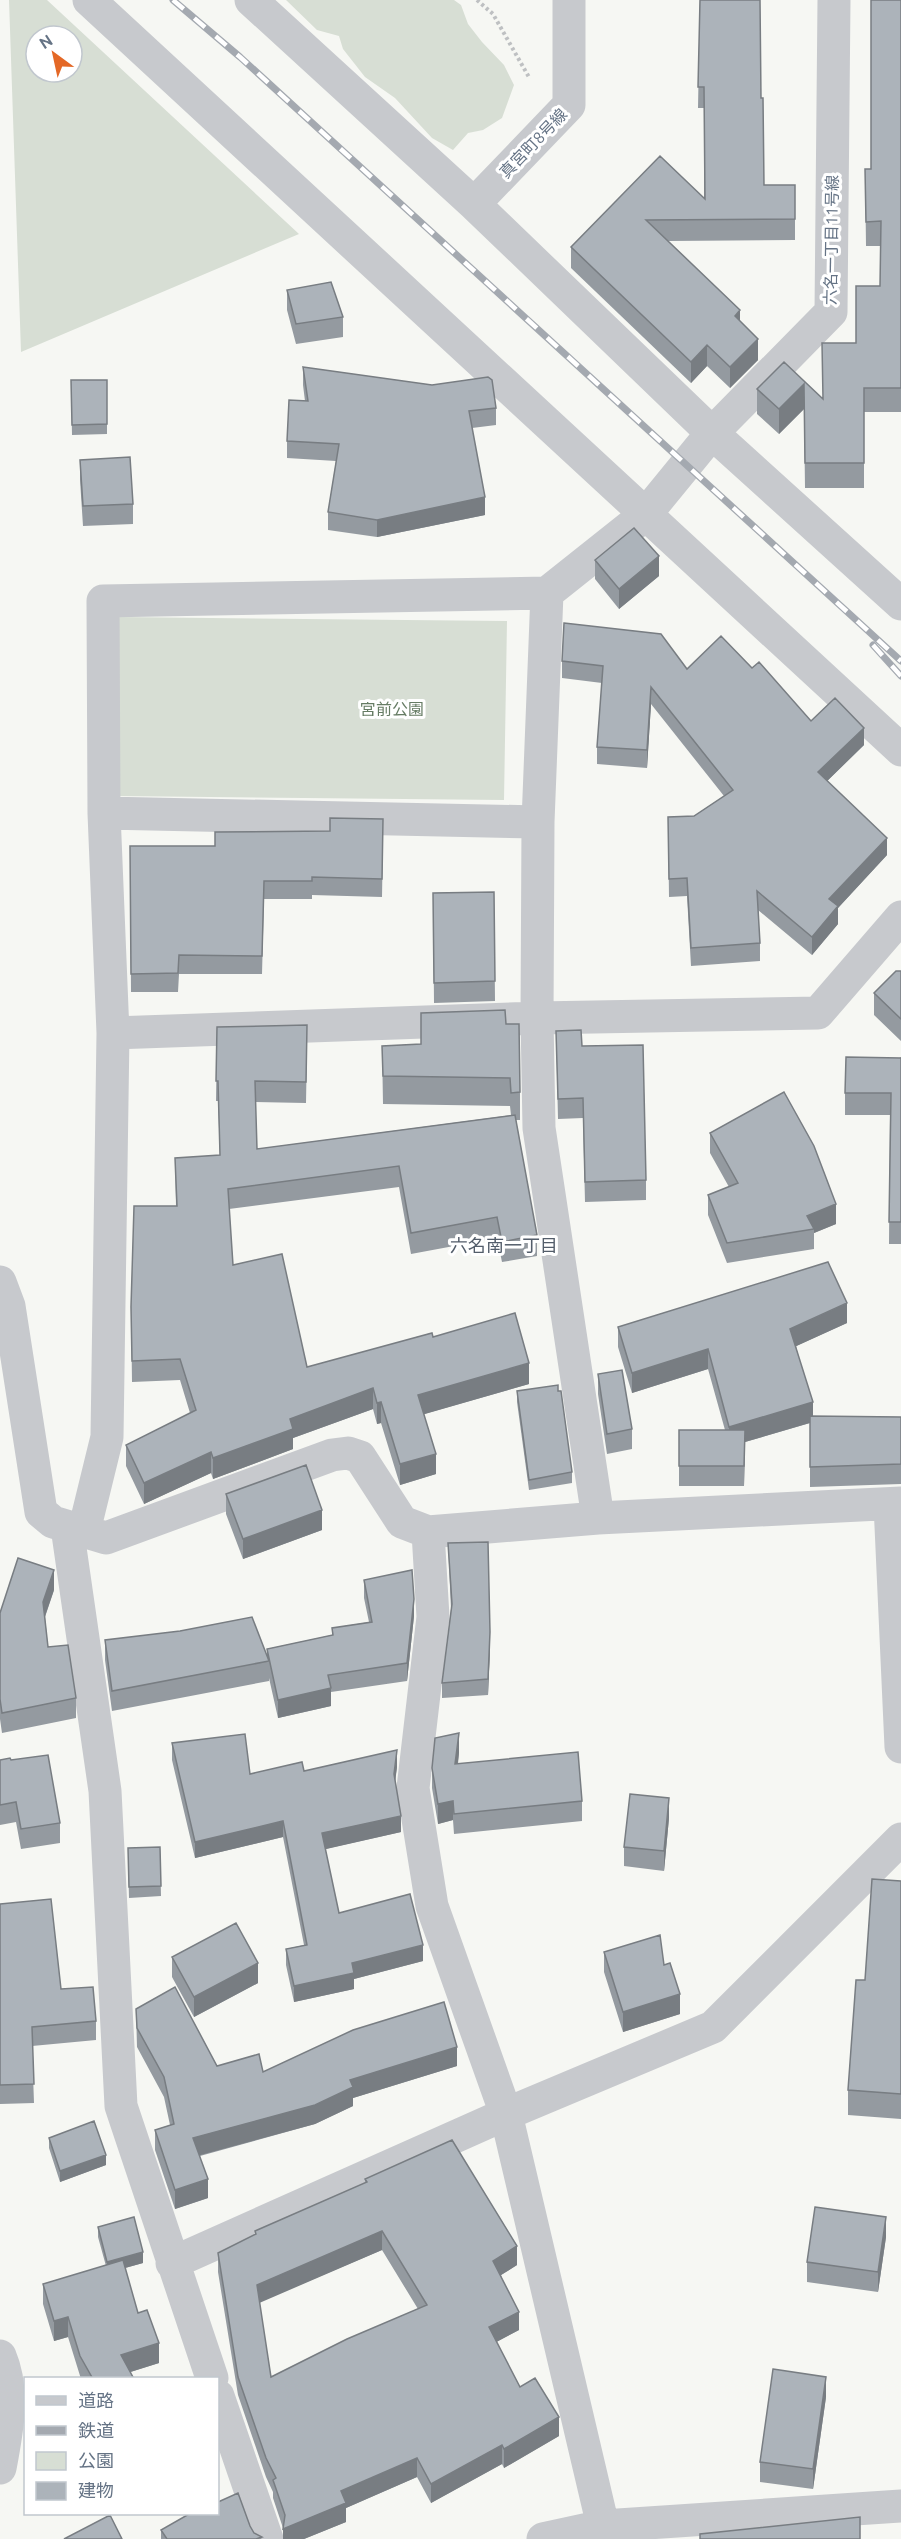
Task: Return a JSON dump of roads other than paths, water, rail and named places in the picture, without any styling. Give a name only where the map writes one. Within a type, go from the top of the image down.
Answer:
[{"type":"street","points":[[89,0],[901,750]]},
{"type":"street","points":[[251,0],[474,204],[712,433],[901,604]]},
{"type":"street","name":"真宮町8号線","points":[[474,204],[569,105],[569,0]]},
{"type":"street","name":"六名一丁目11号線","points":[[547,592],[645,515],[712,433],[831,312],[834,0]]},
{"type":"street","points":[[211,2377],[121,2106],[105,1791],[76,1529],[107,1437],[113,1033],[104,813],[103,602],[547,592],[538,822],[539,1128],[598,1518]]},
{"type":"street","points":[[104,813],[538,822]]},
{"type":"street","points":[[113,1033],[537,1018],[818,1013],[901,918]]},
{"type":"street","points":[[0,1282],[9,1305],[41,1512],[53,1522],[106,1538],[332,1455],[348,1453],[360,1458],[402,1522],[428,1532],[598,1518],[895,1503],[901,1747]]},
{"type":"street","points":[[428,1532],[433,1617],[413,1788],[432,1906],[506,2114],[604,2532]]},
{"type":"street","points":[[172,2263],[506,2114],[713,2027],[901,1839]]},
{"type":"street","points":[[0,2356],[7,2374],[8,2411],[0,2468]]},
{"type":"street","points":[[219,2399],[267,2539]]},
{"type":"street","points":[[543,2539],[901,2506]]},
{"type":"railway","points":[[173,0],[240,57],[901,661]]},
{"type":"railway","points":[[873,645],[901,676]]},
{"type":"district","name":"六名南一丁目","points":[[504,1245]]},
{"type":"park label","name":"宮前公園","points":[[392,709]]}]
